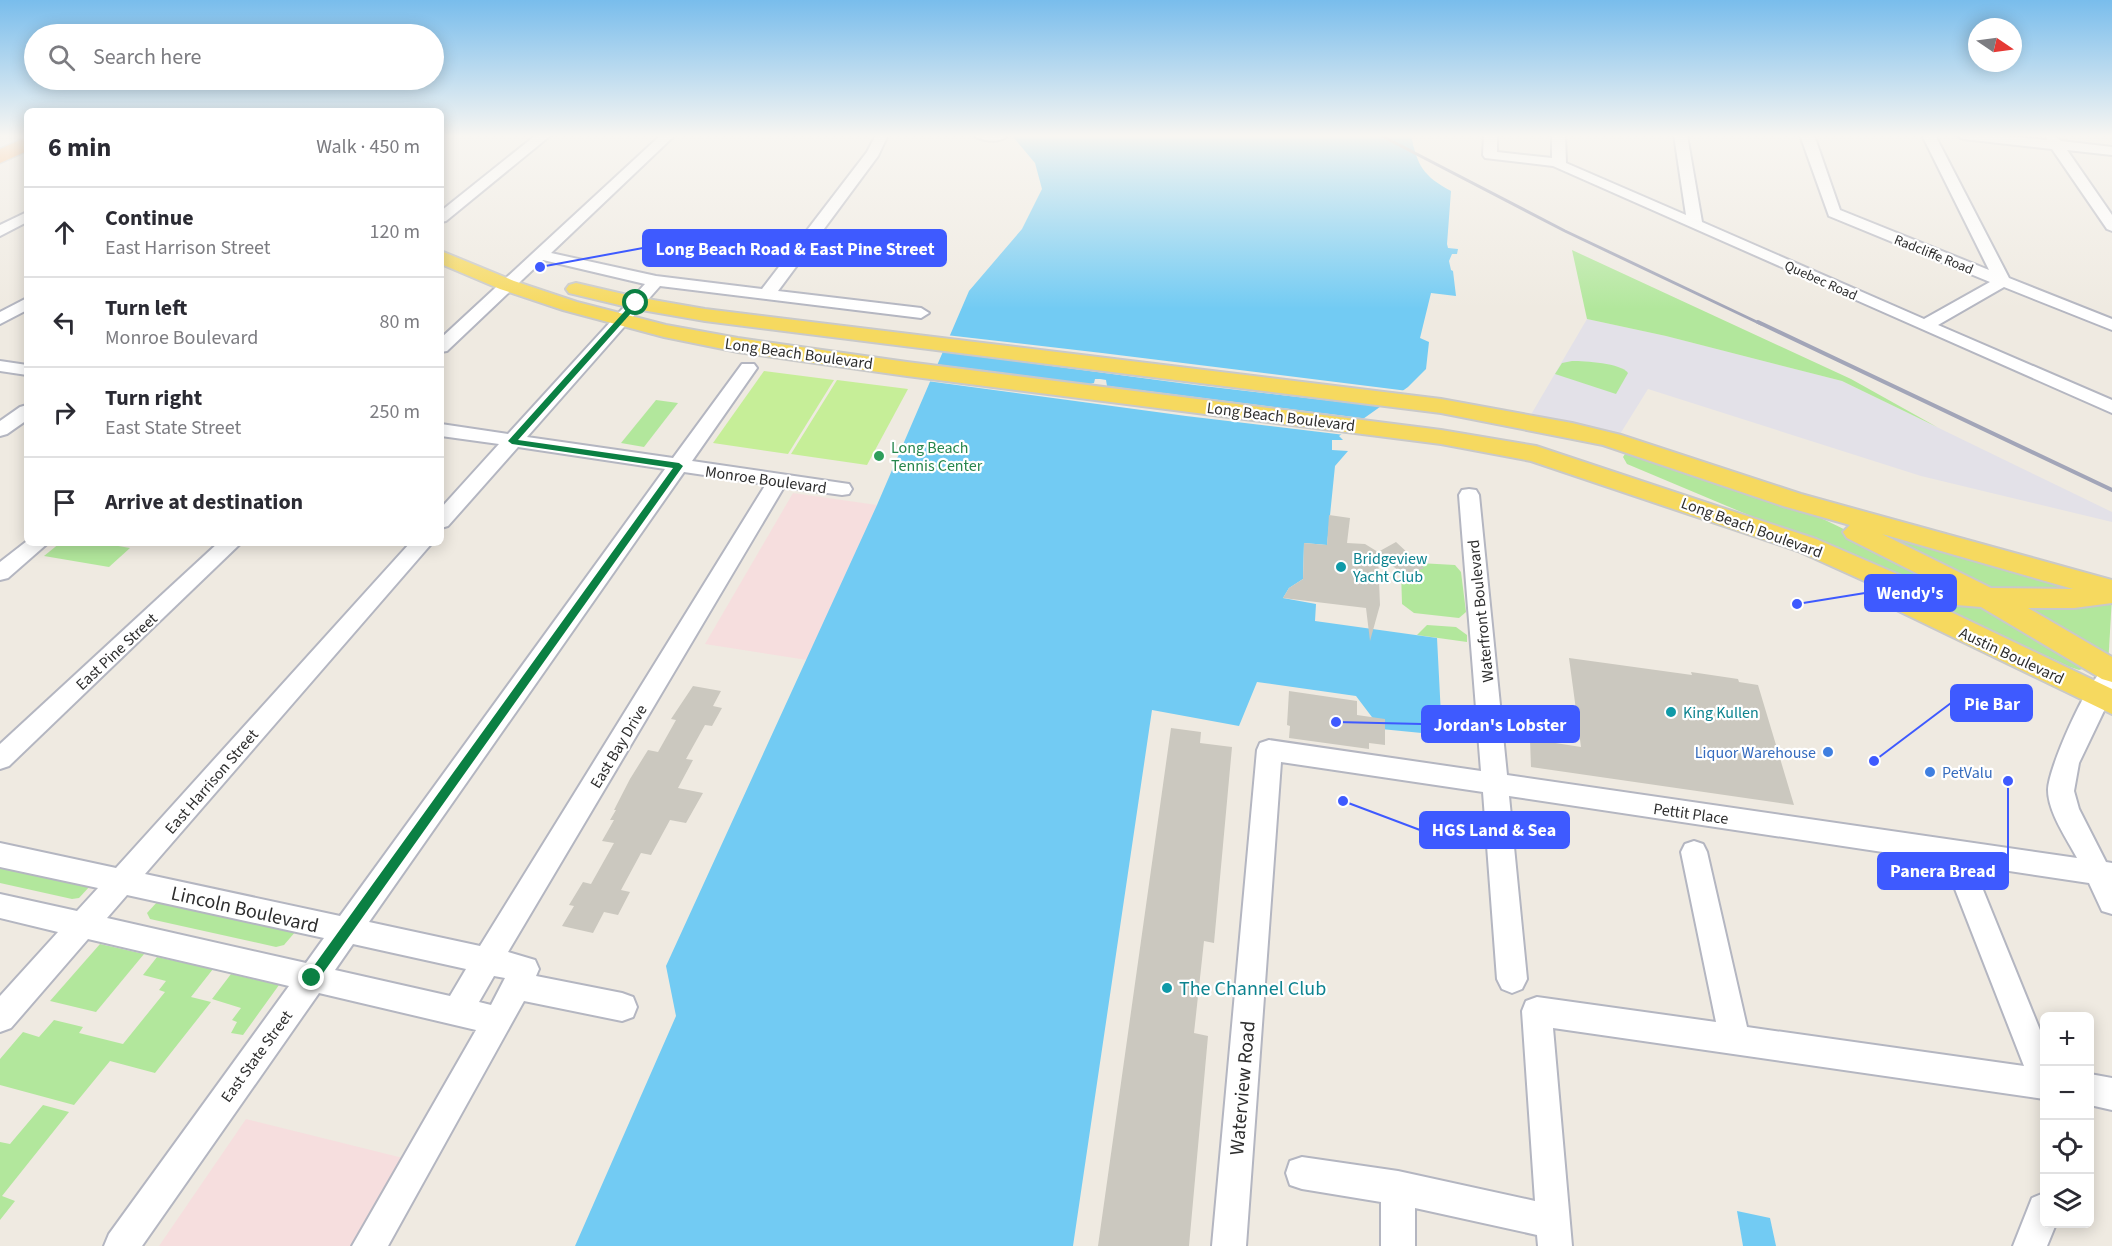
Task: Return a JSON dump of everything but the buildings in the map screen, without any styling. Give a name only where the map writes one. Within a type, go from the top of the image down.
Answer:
[{"type":"main road","name":"Long Beach Boulevard","points":[[444,239],[522,270],[587,292],[716,317],[1441,406],[1509,417],[1612,440],[1792,500],[2112,591]]},
{"type":"main road","name":"Long Beach Boulevard","points":[[444,257],[507,285],[619,321],[769,350],[1441,437],[1536,454],[1807,544],[1904,588],[1932,594],[2065,599],[2112,591]]},
{"type":"main road","name":"Austin Boulevard","points":[[1792,500],[1986,597],[2109,686]]},
{"type":"main road","name":"Austin Boulevard","points":[[1716,515],[1875,587],[1938,620],[2109,686]]},
{"type":"street","points":[[444,217],[473,193]]},
{"type":"street","points":[[444,344],[604,193]]},
{"type":"street","points":[[766,295],[843,193]]},
{"type":"street","name":"Quebec Road","points":[[1624,193],[2112,407]]},
{"type":"street","points":[[1690,193],[1695,225]]},
{"type":"street","name":"Radcliffe Road","points":[[1827,193],[1834,213],[2112,325]]},
{"type":"street","points":[[1925,325],[2003,282],[1958,193]]},
{"type":"street","points":[[2089,193],[2112,226]]},
{"type":"street","points":[[0,231],[24,218]]},
{"type":"street","points":[[538,254],[582,266],[656,281],[921,313]]},
{"type":"street","points":[[444,518],[656,281]]},
{"type":"street","points":[[0,319],[24,305]]},
{"type":"street","points":[[0,366],[24,370]]},
{"type":"street","name":"East State Street","points":[[121,1246],[748,369]]},
{"type":"street","points":[[0,430],[24,413]]},
{"type":"street","name":"Monroe Boulevard","points":[[444,430],[842,489]]},
{"type":"street","name":"East Bay Drive","points":[[457,1011],[778,481]]},
{"type":"street","name":"Waterfront Boulevard","points":[[1469,495],[1512,979]]},
{"type":"street","points":[[0,573],[34,546]]},
{"type":"street","name":"East Pine Street","points":[[0,759],[228,546]]},
{"type":"street","name":"East Harrison Street","points":[[0,1018],[419,546]]},
{"type":"street","points":[[2109,686],[2066,763],[2061,792],[2066,809],[2105,874],[2112,902]]},
{"type":"street","name":"Pettit Place","points":[[1269,750],[2105,874]]},
{"type":"street","name":"Waterview Road","points":[[1229,1246],[1269,750]]},
{"type":"street","points":[[1694,852],[1735,1039]]},
{"type":"street","name":"Lincoln Boulevard","points":[[0,855],[488,962],[521,978],[622,1007]]},
{"type":"street","points":[[1969,888],[2040,1067]]},
{"type":"street","points":[[0,906],[498,1021]]},
{"type":"street","points":[[369,1246],[521,978]]},
{"type":"street","points":[[1302,1173],[1398,1188],[1555,1234],[1537,1011],[2040,1083]]},
{"type":"street","points":[[2094,1091],[2112,1094]]},
{"type":"street","points":[[1398,1188],[1398,1246]]},
{"type":"street","points":[[2030,1246],[2040,1220]]},
{"type":"shaded area","points":[[1587,319],[1666,336],[1842,381],[2112,512],[2112,522],[1921,476],[1648,389],[1617,439],[1529,418]]},
{"type":"shaded area","points":[[793,493],[877,505],[807,660],[705,644]]},
{"type":"shaded area","points":[[246,1119],[403,1158],[352,1246],[159,1246]]},
{"type":"green space","points":[[1572,250],[1851,379],[1937,427],[1842,381],[1666,336],[1587,319]]},
{"type":"green space","points":[[1572,361],[1611,365],[1628,373],[1616,394],[1555,374],[1562,363]]},
{"type":"green space","points":[[764,371],[834,380],[788,454],[713,443]]},
{"type":"green space","points":[[837,380],[908,389],[867,465],[791,454]]},
{"type":"green space","points":[[656,400],[678,403],[644,447],[621,443]]},
{"type":"green space","points":[[1629,453],[1752,491],[1800,509],[1871,543],[1948,586],[1915,585],[1627,464],[1623,457]]},
{"type":"green space","points":[[1816,508],[2106,590],[1986,591]]},
{"type":"green space","points":[[56,546],[130,548],[109,567],[44,556]]},
{"type":"green space","points":[[1419,563],[1455,565],[1461,572],[1466,612],[1459,618],[1414,613],[1402,604],[1401,571]]},
{"type":"green space","points":[[2112,597],[2108,666],[1995,600]]},
{"type":"green space","points":[[1974,600],[2086,668],[2079,670],[2070,667],[1930,602]]},
{"type":"green space","points":[[1427,625],[1456,627],[1467,635],[1467,642],[1417,635]]},
{"type":"green space","points":[[0,862],[90,886],[79,898],[72,899],[0,883]]},
{"type":"green space","points":[[159,900],[296,931],[284,945],[276,947],[150,919],[147,913]]},
{"type":"green space","points":[[100,944],[144,954],[96,1012],[50,1001]]},
{"type":"green space","points":[[157,957],[213,969],[191,997],[211,1002],[155,1073],[110,1061],[74,1105],[0,1085],[0,1059],[23,1032],[39,1037],[54,1020],[83,1027],[79,1033],[123,1044],[165,992],[159,990],[166,981],[143,975]]},
{"type":"green space","points":[[231,974],[279,985],[243,1035],[231,1033],[237,1022],[232,1020],[241,1008],[212,999]]},
{"type":"green space","points":[[43,1105],[69,1112],[2,1196],[15,1201],[0,1220],[0,1142],[10,1144]]},
{"type":"water","points":[[1040,193],[1451,193],[1447,244],[1448,248],[1458,249],[1457,254],[1452,254],[1449,261],[1453,271],[1456,296],[1431,293],[1420,338],[1429,342],[1426,369],[1408,387],[1339,436],[1343,440],[1332,440],[1332,450],[1348,451],[1335,466],[1327,545],[1304,543],[1303,579],[1289,588],[1283,598],[1316,604],[1315,621],[1437,638],[1442,735],[1381,729],[1356,696],[1257,682],[1239,726],[1152,710],[1073,1246],[575,1246],[676,1016],[666,966],[877,505],[969,291],[1022,229]]},
{"type":"water","points":[[1737,1211],[1770,1218],[1776,1246],[1743,1246]]},
{"type":"pier","points":[[946,335],[1408,391],[1385,407],[1195,385],[940,351]]},
{"type":"pier","points":[[934,364],[1090,384],[1094,383],[1095,379],[1100,379],[1106,380],[1107,386],[1369,419],[1345,435],[1186,416],[927,381]]},
{"type":"railway","points":[[1492,193],[1565,231],[1761,324]]},
{"type":"railway","points":[[1758,322],[2112,490]]},
{"type":"place","name":"Long Beach Road & East Pine Street","points":[[540,267]]},
{"type":"place","name":"Long Beach Tennis Center","points":[[879,456]]},
{"type":"place","name":"Bridgeview Yacht Club","points":[[1341,567]]},
{"type":"place","name":"Wendy's","points":[[1797,604]]},
{"type":"place","name":"King Kullen","points":[[1671,712]]},
{"type":"place","name":"Jordan's Lobster","points":[[1336,722]]},
{"type":"place","name":"Liquor Warehouse","points":[[1828,752]]},
{"type":"place","name":"Pie Bar","points":[[1874,761]]},
{"type":"place","name":"PetValu","points":[[1930,772]]},
{"type":"place","name":"Panera Bread","points":[[2008,781]]},
{"type":"place","name":"HGS Land & Sea","points":[[1343,801]]},
{"type":"place","name":"The Channel Club","points":[[1167,988]]},
{"type":"route","points":[[312,978],[679,466],[512,441],[636,303]]}]
